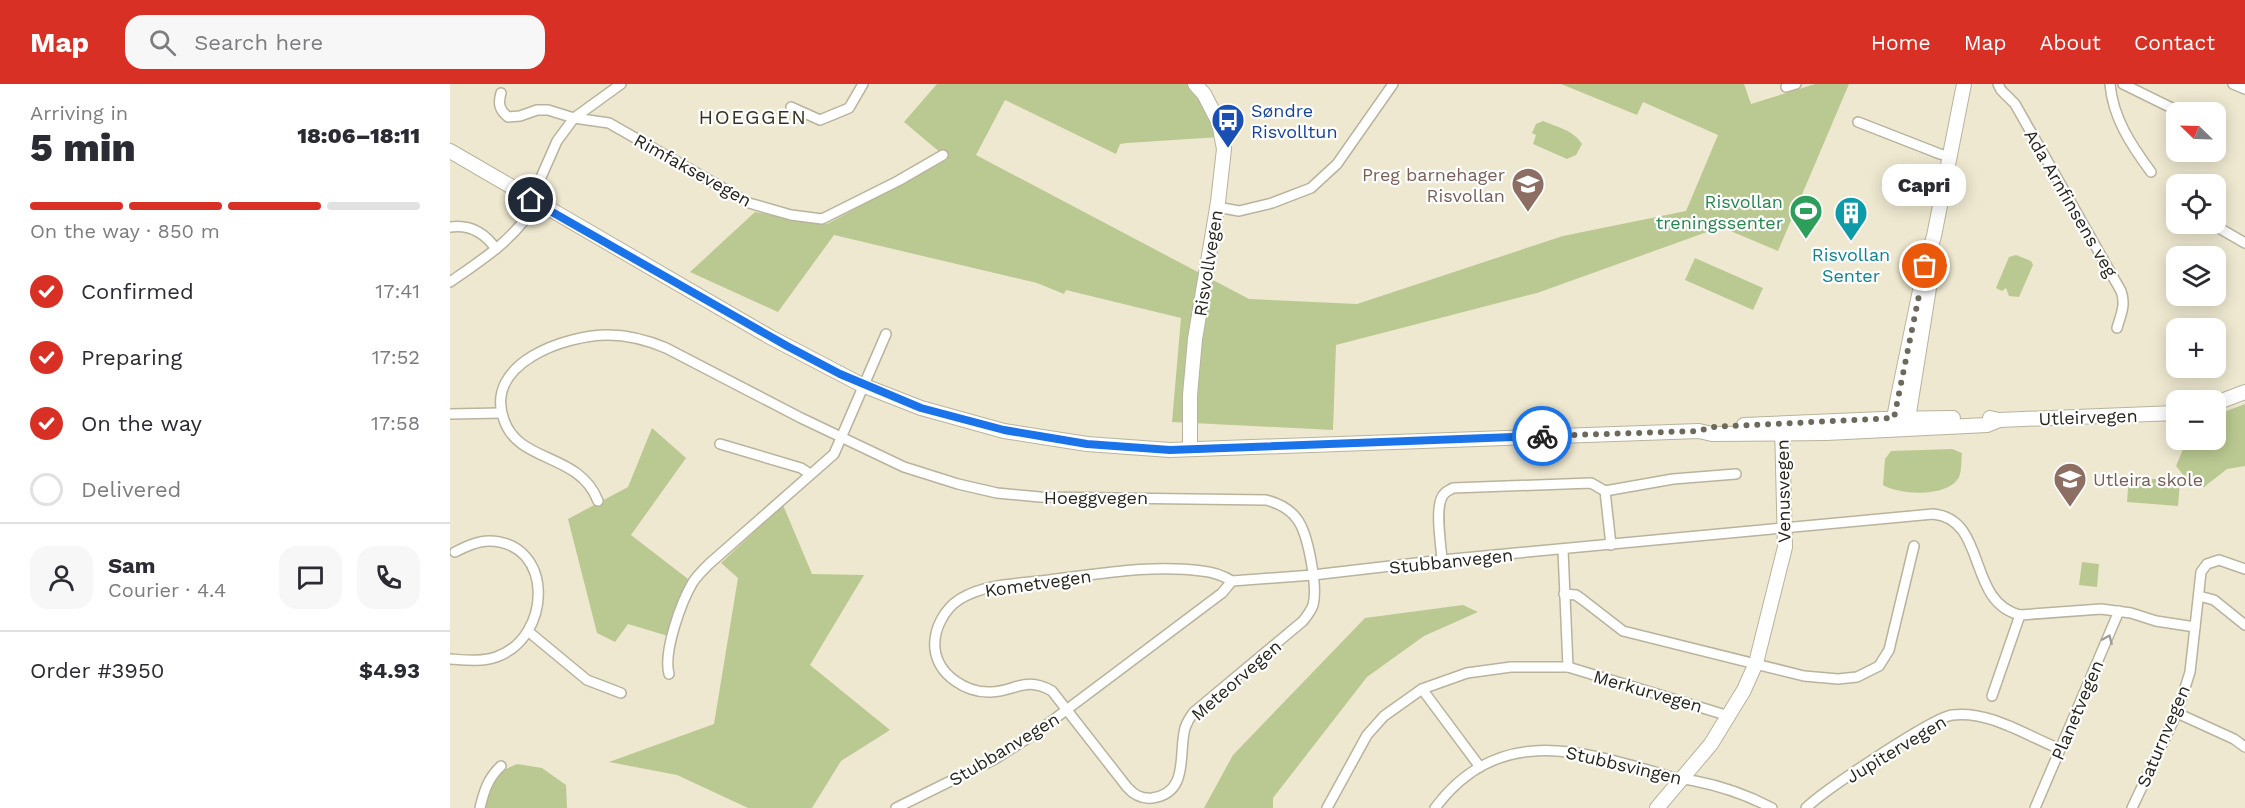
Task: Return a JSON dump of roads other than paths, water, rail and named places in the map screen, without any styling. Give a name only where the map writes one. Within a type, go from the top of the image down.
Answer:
[{"type":"main road","name":"Risvollvegen","points":[[1190,449],[1190,395],[1195,339],[1217,207],[1224,149],[1219,123],[1204,94],[1195,84]]},
{"type":"main road","points":[[1901,422],[1925,266],[1934,236],[1964,84]]},
{"type":"main road","name":"Utleirvegen","points":[[450,151],[804,356],[862,385],[943,415],[1034,436],[1112,447],[1190,449],[1699,431],[1712,434],[1901,422],[1987,425],[1999,420],[2166,413]]},
{"type":"main road","points":[[2226,399],[2245,392]]},
{"type":"main road","name":"Venusvegen","points":[[1657,808],[1711,744],[1729,716],[1756,663],[1784,557],[1782,429]]},
{"type":"street","points":[[450,282],[496,249],[525,220],[557,141],[574,118],[621,84]]},
{"type":"street","points":[[791,107],[820,120],[849,108],[863,84]]},
{"type":"street","points":[[1217,207],[1239,211],[1272,203],[1311,188],[1337,164],[1393,84]]},
{"type":"street","points":[[1786,87],[1796,84]]},
{"type":"street","name":"Ada Arnfinsens veg","points":[[1998,84],[2015,104],[2121,291],[2124,300],[2117,328]]},
{"type":"street","points":[[2110,84],[2118,120],[2151,172]]},
{"type":"street","points":[[2123,84],[2166,105]]},
{"type":"street","points":[[2233,84],[2245,89]]},
{"type":"street","name":"Rimfaksevegen","points":[[501,93],[498,102],[501,110],[508,117],[520,116],[537,110],[548,110],[574,118],[609,123],[749,203],[791,215],[822,219],[898,181],[943,155]]},
{"type":"street","points":[[1858,122],[1950,157]]},
{"type":"street","points":[[450,227],[462,226],[474,229],[487,237],[496,249]]},
{"type":"street","points":[[2226,232],[2245,243]]},
{"type":"street","points":[[669,674],[667,667],[669,648],[686,594],[693,582],[709,564],[834,454],[886,334]]},
{"type":"street","name":"Hoeggvegen","points":[[501,413],[506,382],[533,355],[564,341],[593,335],[647,340],[904,467],[958,484],[1005,494],[1065,498],[1266,500],[1285,507],[1301,525],[1313,575]]},
{"type":"street","points":[[450,414],[501,413],[507,428],[515,439],[529,450],[571,467],[588,484],[598,501]]},
{"type":"street","points":[[720,444],[801,468],[810,474]]},
{"type":"street","points":[[1442,560],[1439,507],[1445,492],[1453,488],[1591,483],[1605,491],[1673,479],[1736,474]]},
{"type":"street","points":[[1605,491],[1611,545]]},
{"type":"street","name":"Stubbanvegen","points":[[896,808],[995,759],[1068,710],[1222,593],[1232,581],[1933,514],[1947,517],[1964,531],[1981,576],[1996,603],[2020,615]]},
{"type":"street","points":[[450,659],[482,660],[495,657],[514,647],[529,632],[537,613],[539,595],[535,573],[526,558],[510,546],[490,541],[476,543],[454,552]]},
{"type":"street","points":[[1564,594],[1583,600],[1623,631],[1820,679],[1857,676],[1879,666],[1889,650],[1914,546]]},
{"type":"street","points":[[1563,550],[1568,667]]},
{"type":"street","points":[[1992,696],[2020,615],[2101,609],[2195,627],[2201,572],[2210,561],[2219,560],[2245,569]]},
{"type":"street","name":"Kometvegen","points":[[1068,710],[1052,691],[1044,686],[1018,685],[993,692],[975,691],[958,684],[948,675],[935,651],[935,637],[946,611],[959,600],[989,588],[1119,571],[1201,571],[1221,574],[1232,581]]},
{"type":"street","name":"Meteorvegen","points":[[1068,710],[1132,793],[1143,798],[1161,796],[1172,788],[1180,773],[1188,719],[1303,621],[1313,605],[1313,575]]},
{"type":"street","points":[[2199,596],[2214,600],[2245,625]]},
{"type":"street","name":"Planetvegen","points":[[2035,808],[2119,612]]},
{"type":"street","name":"Saturnvegen","points":[[2132,808],[2177,713],[2190,672],[2195,627]]},
{"type":"street","points":[[529,632],[582,677],[604,688],[621,693]]},
{"type":"street","name":"Merkurvegen","points":[[1327,808],[1374,726],[1391,709],[1422,689],[1467,673],[1492,668],[1568,667],[1729,716]]},
{"type":"street","points":[[1422,689],[1480,767]]},
{"type":"street","points":[[2177,713],[2234,739],[2245,747]]},
{"type":"street","name":"Jupitervegen","points":[[1806,808],[1929,724],[1952,715],[1993,720],[2060,749]]},
{"type":"street","name":"Stubbsvingen","points":[[1435,808],[1455,784],[1480,767],[1502,757],[1521,752],[1550,749],[1591,756],[1707,784],[1768,807]]},
{"type":"street","points":[[480,808],[485,787],[492,774],[501,766]]},
{"type":"place","name":"Søndre Risvolltun","points":[[1228,149]]},
{"type":"place","name":"Preg barnehager Risvollan","points":[[1528,213]]},
{"type":"place","name":"Risvollan treningssenter","points":[[1806,240]]},
{"type":"place","name":"Risvollan Senter","points":[[1851,242]]},
{"type":"place","name":"Capri","points":[[1925,266]]},
{"type":"place","name":"Utleira skole","points":[[2070,508]]},
{"type":"district","name":"HOEGGEN","points":[[753,117]]}]
